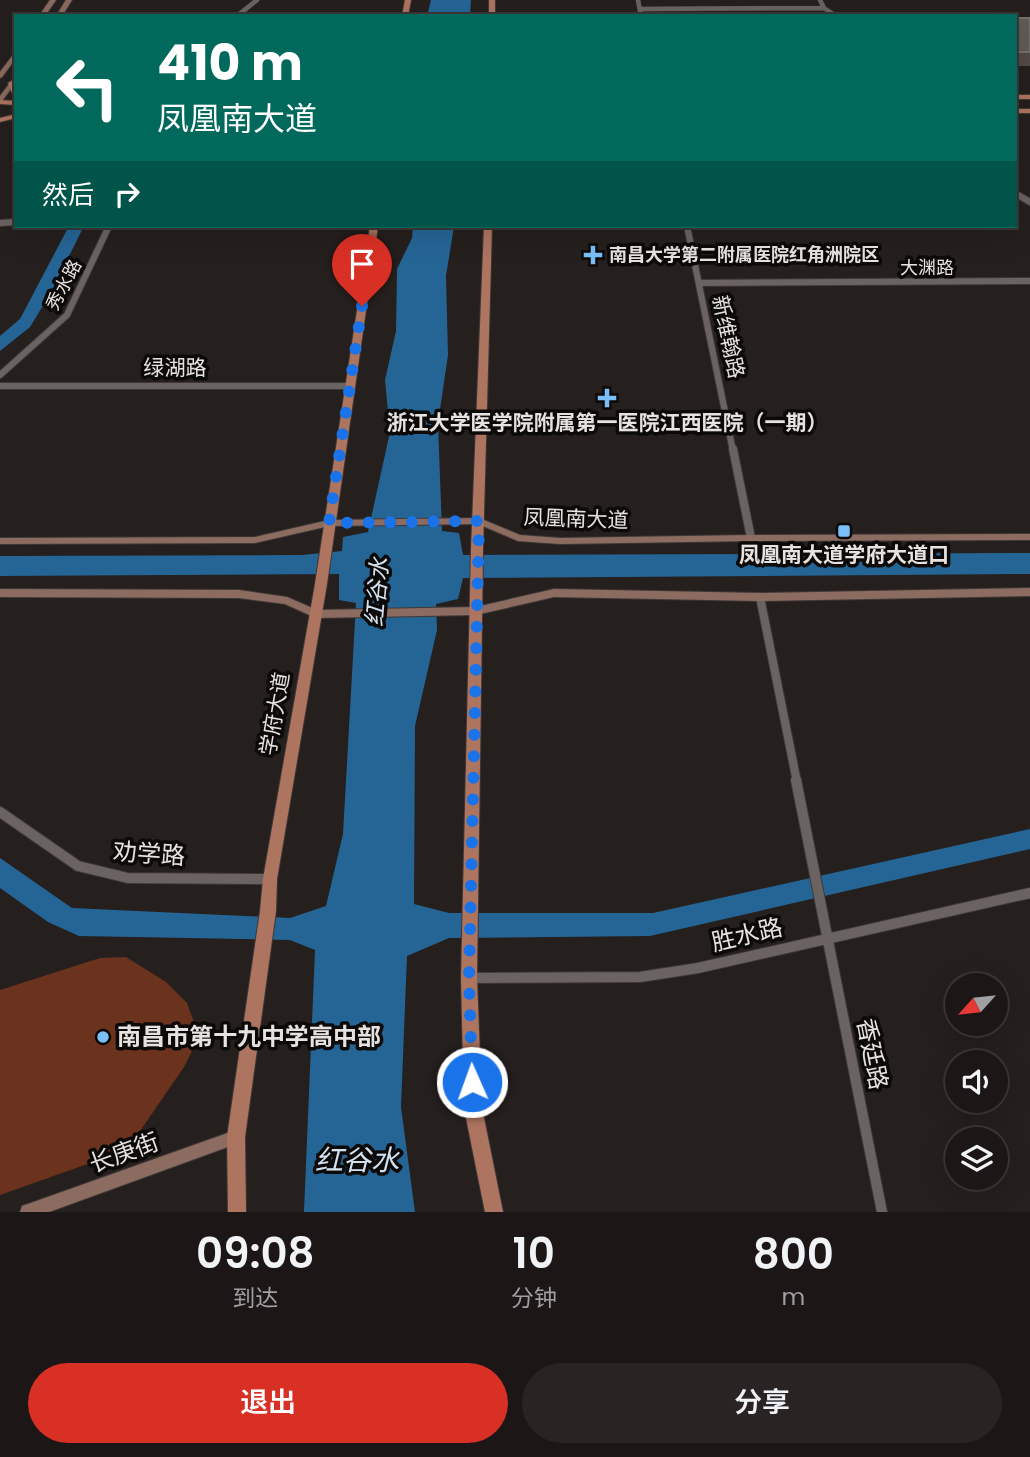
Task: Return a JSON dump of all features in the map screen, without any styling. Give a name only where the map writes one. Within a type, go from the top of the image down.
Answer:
[{"type":"main road","points":[[0,76],[14,56]]},
{"type":"main road","points":[[0,101],[14,80]]},
{"type":"main road","name":"学府大道","points":[[237,1212],[236,1137],[268,911],[270,879],[321,584],[374,228]]},
{"type":"main road","points":[[488,228],[477,549],[469,978],[473,1108],[494,1212]]},
{"type":"main road","name":"凤凰南大道","points":[[0,541],[255,540],[329,523],[449,521],[479,521],[519,538],[560,541],[1030,537]]},
{"type":"main road","points":[[0,593],[239,594],[287,601],[316,614],[348,614],[476,611],[554,593],[760,597],[1030,592]]},
{"type":"main road","name":"长庚街","points":[[28,1212],[236,1137]]},
{"type":"street","points":[[240,14],[257,0]]},
{"type":"street","points":[[638,0],[641,14]]},
{"type":"street","points":[[757,0],[767,14]]},
{"type":"street","points":[[820,0],[824,8],[833,14]]},
{"type":"street","points":[[640,9],[824,8]]},
{"type":"street","points":[[714,9],[715,14]]},
{"type":"street","name":"秀水路","points":[[0,375],[67,316],[108,228]]},
{"type":"street","name":"新维翰路","points":[[687,228],[751,538]]},
{"type":"street","name":"大渊路","points":[[699,284],[1030,281]]},
{"type":"street","name":"绿湖路","points":[[0,386],[350,386]]},
{"type":"street","name":"香廷路","points":[[760,597],[883,1212]]},
{"type":"street","name":"劝学路","points":[[0,812],[78,866],[128,878],[270,879]]},
{"type":"street","name":"胜水路","points":[[469,978],[640,977],[698,968],[1030,893]]},
{"type":"shaded area","name":"南昌市第十九中学高中部","points":[[126,957],[166,982],[187,1003],[194,1022],[196,1043],[184,1067],[127,1150],[0,1195],[0,990],[100,958]]},
{"type":"water","points":[[431,0],[471,0],[470,14],[428,14]]},
{"type":"water","points":[[68,228],[83,228],[30,327],[0,351],[0,336],[20,319]]},
{"type":"water","name":"红谷水","points":[[413,228],[454,228],[446,276],[448,355],[438,423],[442,531],[459,533],[463,555],[1030,553],[1030,574],[463,578],[458,599],[436,604],[437,630],[415,726],[414,904],[449,913],[653,913],[1030,829],[1030,849],[650,936],[449,938],[407,956],[401,1107],[415,1212],[304,1212],[315,950],[290,940],[79,936],[48,922],[0,888],[0,858],[72,908],[290,918],[326,906],[343,834],[356,603],[339,600],[339,574],[0,576],[0,556],[302,555],[342,551],[343,537],[368,532],[390,432],[385,380],[396,331],[397,269],[412,238]]},
{"type":"building","points":[[1017,18],[1030,18],[1030,52],[1017,52]]},
{"type":"place","name":"南昌大学第二附属医院红角洲院区","points":[[593,255]]},
{"type":"place","name":"浙江大学医学院附属第一医院江西医院（一期）","points":[[607,398]]},
{"type":"place","name":"凤凰南大道学府大道口","points":[[844,531]]},
{"type":"place","name":"南昌市第十九中学高中部","points":[[103,1037]]},
{"type":"route","points":[[362,306],[329,523],[479,521],[469,978],[472,1082]]}]
